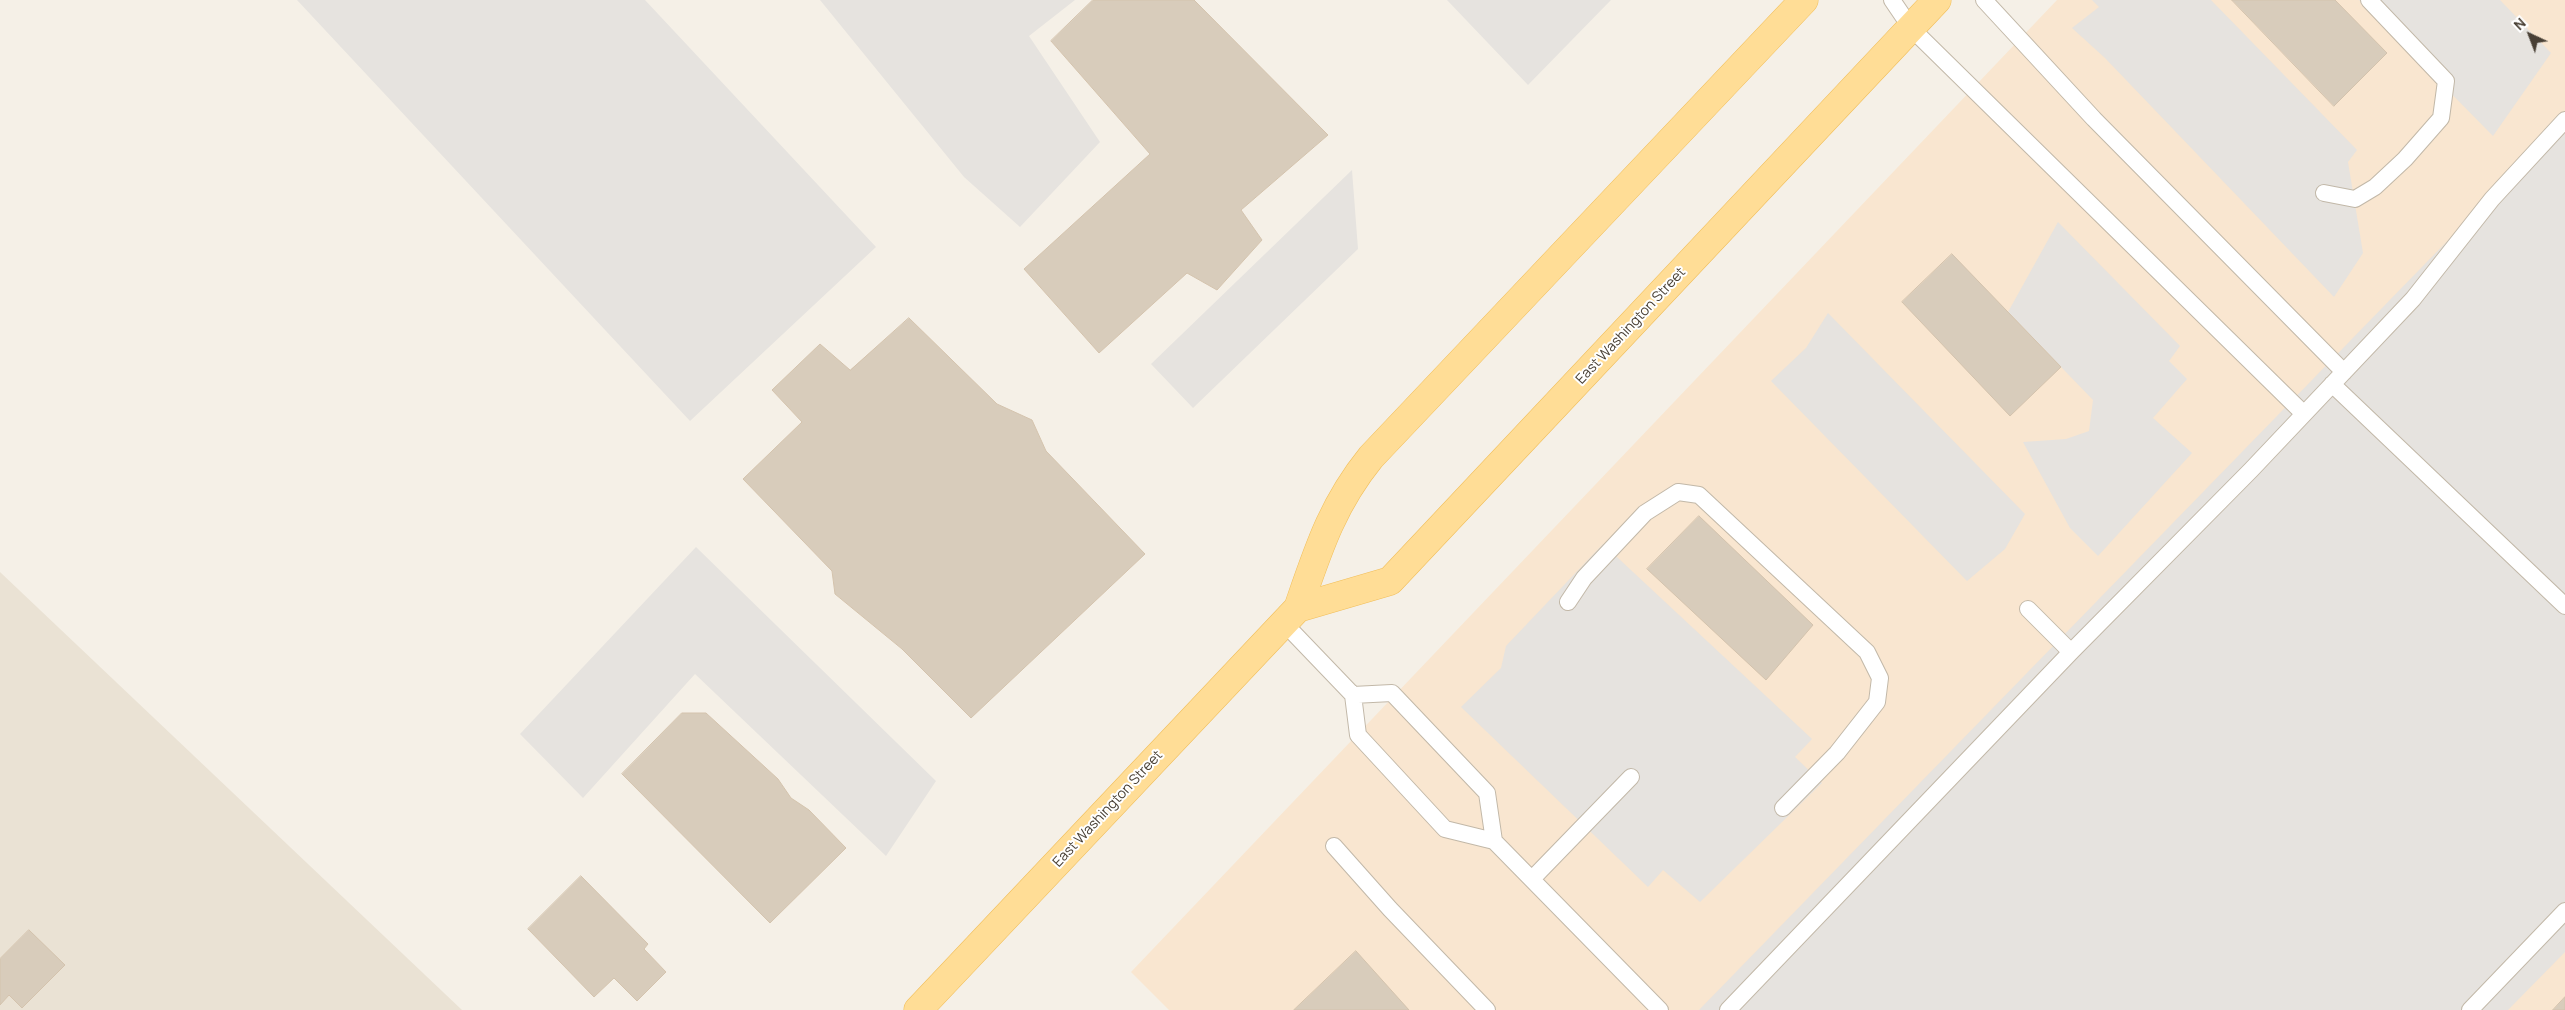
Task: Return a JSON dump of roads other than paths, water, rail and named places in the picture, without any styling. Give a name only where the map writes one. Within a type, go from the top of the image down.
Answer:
[{"type":"main road","name":"East Washington Street","points":[[918,1010],[1290,615],[1329,522],[1350,485],[1371,457],[1804,0]]},
{"type":"main road","name":"East Washington Street","points":[[1290,615],[1390,581],[1937,0]]},
{"type":"lane","points":[[1892,0],[1911,28],[2304,414]]},
{"type":"lane","points":[[1984,0],[2094,119],[2344,372]]},
{"type":"lane","points":[[2324,194],[2355,199],[2375,187],[2405,159],[2441,118],[2446,81],[2369,0]]},
{"type":"lane","points":[[1728,1010],[2413,299],[2492,199],[2565,120]]},
{"type":"lane","points":[[2332,384],[2565,606]]},
{"type":"lane","points":[[1568,602],[1584,578],[1645,513],[1678,492],[1700,495],[1867,652],[1880,678],[1876,702],[1837,753],[1783,808]]},
{"type":"lane","points":[[2028,609],[2071,652]]},
{"type":"lane","points":[[1290,615],[1353,695],[1358,735],[1445,829],[1494,841],[1660,1010]]},
{"type":"lane","points":[[1353,695],[1392,693],[1487,793],[1494,841]]},
{"type":"lane","points":[[1532,879],[1631,777]]},
{"type":"lane","points":[[1334,846],[1390,909],[1487,1010]]},
{"type":"lane","points":[[2470,1010],[2565,911]]}]
